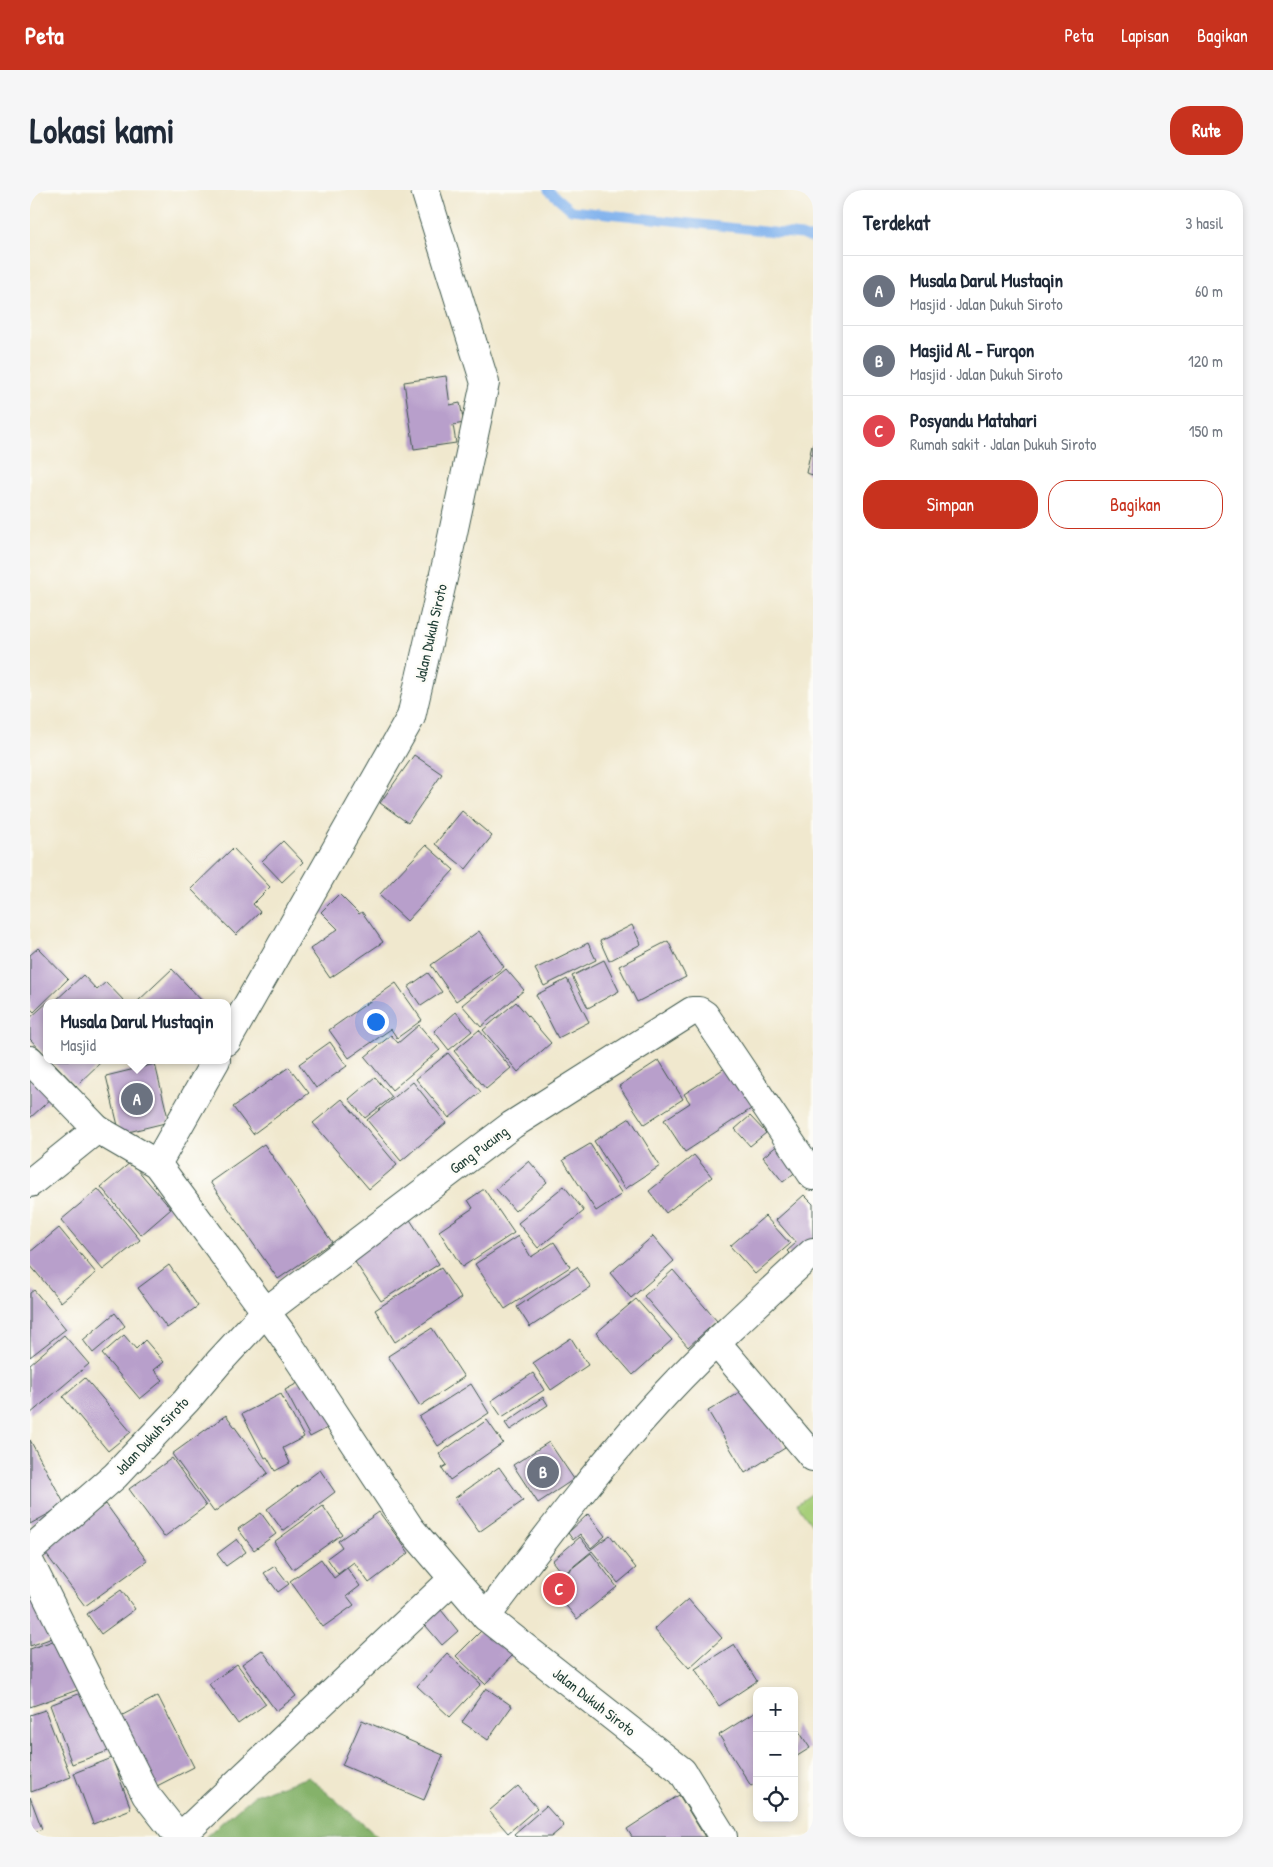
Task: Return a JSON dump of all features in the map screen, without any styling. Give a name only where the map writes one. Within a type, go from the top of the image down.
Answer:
[{"type":"street","name":"Jalan Dukuh Siroto","points":[[231,1034],[411,717],[447,561],[485,382],[425,190]]},
{"type":"street","name":"Gang Pucung","points":[[265,1312],[512,1125],[692,1010],[699,1011],[705,1015],[813,1176]]},
{"type":"street","name":"Jalan Dukuh Siroto","points":[[30,1060],[97,1129],[157,1164],[265,1312],[335,1413],[410,1528],[486,1617],[682,1771],[723,1837]]},
{"type":"street","points":[[157,1164],[214,1064]]},
{"type":"street","points":[[30,1183],[97,1129]]},
{"type":"street","points":[[486,1617],[574,1500],[666,1394],[716,1342],[813,1252]]},
{"type":"street","name":"Jalan Dukuh Siroto","points":[[30,1550],[115,1476],[186,1401],[265,1312]]},
{"type":"street","points":[[716,1342],[813,1457]]},
{"type":"street","points":[[30,1563],[146,1795],[179,1837],[453,1579]]},
{"type":"green space","points":[[813,1493],[813,1526],[797,1504]]},
{"type":"green space","points":[[309,1777],[378,1837],[205,1837],[254,1795]]},
{"type":"building","points":[[446,376],[450,405],[460,403],[464,423],[453,425],[456,443],[414,449],[404,382]]},
{"type":"building","points":[[813,445],[813,475],[806,473]]},
{"type":"building","points":[[414,755],[442,774],[408,823],[380,803]]},
{"type":"building","points":[[462,811],[492,836],[466,869],[435,844]]},
{"type":"building","points":[[283,841],[303,862],[282,882],[262,861]]},
{"type":"building","points":[[426,845],[454,870],[407,921],[379,895]]},
{"type":"building","points":[[233,848],[270,887],[253,904],[260,912],[236,935],[191,889]]},
{"type":"building","points":[[339,894],[359,914],[362,912],[383,942],[330,978],[310,949],[338,929],[321,912]]},
{"type":"building","points":[[632,925],[641,944],[609,961],[600,941]]},
{"type":"building","points":[[479,931],[504,967],[456,1001],[431,965]]},
{"type":"building","points":[[668,941],[686,977],[637,1002],[619,966]]},
{"type":"building","points":[[588,943],[596,960],[544,986],[535,969]]},
{"type":"building","points":[[38,948],[68,979],[47,999],[43,999],[43,1003],[34,1012],[30,1008],[30,955]]},
{"type":"building","points":[[604,960],[619,991],[588,1008],[572,976]]},
{"type":"building","points":[[172,969],[200,999],[140,999]]},
{"type":"building","points":[[506,969],[524,990],[481,1027],[462,1005]]},
{"type":"building","points":[[428,973],[442,992],[421,1006],[408,987]]},
{"type":"building","points":[[83,975],[97,990],[106,982],[122,999],[57,999]]},
{"type":"building","points":[[567,979],[589,1022],[558,1038],[536,995]]},
{"type":"building","points":[[396,983],[422,1020],[397,1038],[391,1029],[349,1058],[329,1030]]},
{"type":"building","points":[[516,1002],[551,1043],[518,1072],[483,1030]]},
{"type":"building","points":[[43,1006],[43,1053],[30,1039],[30,1018]]},
{"type":"building","points":[[456,1012],[472,1031],[449,1050],[434,1031]]},
{"type":"building","points":[[419,1025],[440,1050],[392,1090],[365,1057],[391,1035],[398,1043]]},
{"type":"building","points":[[479,1030],[511,1068],[486,1089],[454,1051]]},
{"type":"building","points":[[330,1042],[347,1066],[316,1088],[299,1064]]},
{"type":"building","points":[[448,1053],[481,1092],[449,1118],[416,1079]]},
{"type":"building","points":[[659,1060],[683,1099],[644,1124],[619,1086]]},
{"type":"building","points":[[55,1064],[99,1064],[76,1086]]},
{"type":"building","points":[[155,1064],[169,1122],[120,1134],[106,1076]]},
{"type":"building","points":[[728,1066],[754,1107],[685,1152],[664,1120],[690,1103],[684,1094]]},
{"type":"building","points":[[289,1067],[309,1093],[253,1134],[233,1107]]},
{"type":"building","points":[[30,1073],[53,1097],[30,1118]]},
{"type":"building","points":[[375,1077],[392,1097],[365,1118],[349,1099]]},
{"type":"building","points":[[413,1082],[446,1123],[401,1161],[367,1120]]},
{"type":"building","points":[[342,1099],[397,1165],[369,1189],[313,1123]]},
{"type":"building","points":[[750,1116],[766,1133],[750,1146],[735,1129]]},
{"type":"building","points":[[630,1118],[660,1166],[625,1189],[594,1141]]},
{"type":"building","points":[[264,1144],[332,1242],[278,1279],[210,1182]]},
{"type":"building","points":[[590,1144],[622,1194],[596,1211],[563,1160]]},
{"type":"building","points":[[778,1145],[798,1170],[783,1182],[763,1157]]},
{"type":"building","points":[[694,1155],[712,1177],[666,1213],[649,1191]]},
{"type":"building","points":[[529,1161],[547,1182],[515,1211],[496,1189]]},
{"type":"building","points":[[131,1162],[171,1209],[141,1235],[101,1187]]},
{"type":"building","points":[[564,1186],[584,1211],[538,1248],[518,1223]]},
{"type":"building","points":[[98,1189],[140,1240],[103,1270],[61,1220]]},
{"type":"building","points":[[484,1189],[514,1233],[462,1267],[439,1231],[473,1208],[468,1200]]},
{"type":"building","points":[[804,1195],[813,1204],[813,1240],[793,1257],[787,1251],[796,1243],[776,1220]]},
{"type":"building","points":[[407,1215],[439,1264],[381,1301],[349,1253]]},
{"type":"building","points":[[765,1216],[790,1244],[755,1274],[730,1246]]},
{"type":"building","points":[[59,1228],[96,1273],[61,1302],[30,1265],[30,1252]]},
{"type":"building","points":[[518,1236],[531,1257],[554,1242],[570,1267],[505,1309],[475,1264]]},
{"type":"building","points":[[653,1236],[674,1261],[631,1298],[610,1273]]},
{"type":"building","points":[[169,1265],[198,1306],[167,1328],[138,1288]]},
{"type":"building","points":[[577,1267],[591,1287],[530,1327],[517,1307]]},
{"type":"building","points":[[441,1268],[461,1298],[395,1342],[375,1310]]},
{"type":"building","points":[[673,1270],[717,1321],[688,1347],[644,1296]]},
{"type":"building","points":[[34,1290],[66,1329],[30,1357],[30,1293]]},
{"type":"building","points":[[636,1299],[672,1340],[633,1375],[596,1333]]},
{"type":"building","points":[[115,1313],[125,1326],[93,1353],[83,1340]]},
{"type":"building","points":[[432,1328],[464,1377],[420,1406],[388,1356]]},
{"type":"building","points":[[64,1335],[89,1364],[30,1414],[30,1364]]},
{"type":"building","points":[[124,1335],[136,1349],[145,1340],[164,1362],[154,1370],[163,1380],[140,1399],[102,1354]]},
{"type":"building","points":[[571,1338],[588,1365],[551,1390],[533,1363]]},
{"type":"building","points":[[533,1373],[544,1390],[502,1417],[491,1401]]},
{"type":"building","points":[[309,1377],[335,1424],[310,1437],[285,1390]]},
{"type":"building","points":[[85,1378],[131,1432],[108,1451],[63,1397]]},
{"type":"building","points":[[471,1384],[489,1413],[438,1446],[419,1417]]},
{"type":"building","points":[[748,1387],[785,1448],[745,1473],[708,1411]]},
{"type":"building","points":[[281,1394],[304,1437],[283,1448],[290,1463],[275,1471],[267,1457],[265,1458],[242,1414]]},
{"type":"building","points":[[543,1397],[548,1405],[510,1430],[505,1423]]},
{"type":"building","points":[[226,1415],[268,1473],[214,1512],[172,1454]]},
{"type":"building","points":[[487,1420],[503,1443],[450,1480],[442,1468],[447,1465],[439,1454]]},
{"type":"building","points":[[30,1440],[65,1505],[30,1524]]},
{"type":"building","points":[[549,1442],[574,1479],[538,1503],[513,1465]]},
{"type":"building","points":[[172,1458],[206,1506],[164,1537],[129,1489]]},
{"type":"building","points":[[499,1467],[523,1501],[479,1532],[455,1498]]},
{"type":"building","points":[[320,1470],[335,1492],[283,1531],[267,1509]]},
{"type":"building","points":[[106,1504],[147,1561],[85,1606],[43,1550]]},
{"type":"building","points":[[323,1506],[342,1534],[293,1569],[274,1542]]},
{"type":"building","points":[[379,1512],[409,1553],[369,1583],[354,1562],[338,1574],[327,1558],[342,1547],[338,1541]]},
{"type":"building","points":[[261,1513],[276,1534],[254,1550],[238,1529]]},
{"type":"building","points":[[588,1514],[605,1536],[591,1548],[580,1534],[573,1540],[568,1533]]},
{"type":"building","points":[[610,1535],[636,1568],[618,1583],[592,1551],[563,1575],[552,1561],[580,1537],[590,1550]]},
{"type":"building","points":[[237,1539],[246,1552],[226,1566],[217,1554]]},
{"type":"building","points":[[591,1553],[617,1587],[577,1619],[550,1586]]},
{"type":"building","points":[[321,1559],[334,1578],[347,1568],[360,1586],[347,1596],[354,1605],[323,1627],[290,1581]]},
{"type":"building","points":[[275,1566],[289,1584],[278,1592],[264,1573]]},
{"type":"building","points":[[30,1588],[58,1636],[30,1646]]},
{"type":"building","points":[[121,1590],[135,1609],[101,1634],[87,1614]]},
{"type":"building","points":[[688,1599],[722,1638],[689,1668],[654,1629]]},
{"type":"building","points":[[437,1605],[458,1631],[442,1645],[420,1619]]},
{"type":"building","points":[[485,1627],[513,1655],[485,1684],[456,1656]]},
{"type":"building","points":[[64,1637],[83,1688],[30,1707],[30,1649]]},
{"type":"building","points":[[734,1644],[757,1681],[719,1706],[695,1669]]},
{"type":"building","points":[[262,1650],[296,1696],[276,1711],[242,1664]]},
{"type":"building","points":[[447,1653],[481,1684],[450,1717],[417,1686]]},
{"type":"building","points":[[237,1664],[266,1704],[238,1724],[209,1684]]},
{"type":"building","points":[[486,1688],[512,1706],[488,1740],[462,1722]]},
{"type":"building","points":[[89,1690],[111,1750],[72,1764],[50,1705]]},
{"type":"building","points":[[158,1696],[194,1767],[155,1787],[119,1717]]},
{"type":"building","points":[[45,1710],[71,1777],[31,1792],[30,1715]]},
{"type":"building","points":[[753,1714],[753,1785],[751,1786],[719,1735]]},
{"type":"building","points":[[362,1720],[443,1755],[424,1800],[342,1765]]},
{"type":"building","points":[[798,1730],[810,1748],[798,1756]]},
{"type":"building","points":[[112,1758],[131,1809],[93,1824],[74,1773]]},
{"type":"building","points":[[518,1786],[537,1808],[508,1833],[489,1811]]},
{"type":"building","points":[[679,1795],[705,1837],[632,1837],[627,1829]]},
{"type":"building","points":[[30,1797],[42,1829],[30,1834]]},
{"type":"building","points":[[546,1806],[564,1826],[551,1837],[517,1837],[514,1834]]},
{"type":"waterway","points":[[548,190],[571,210],[801,235],[813,239]]},
{"type":"place","name":"Musala Darul Mustaqin","points":[[137,1099]]},
{"type":"place","name":"Masjid Al - Furqon","points":[[543,1472]]},
{"type":"place","name":"Posyandu Matahari","points":[[559,1589]]}]
